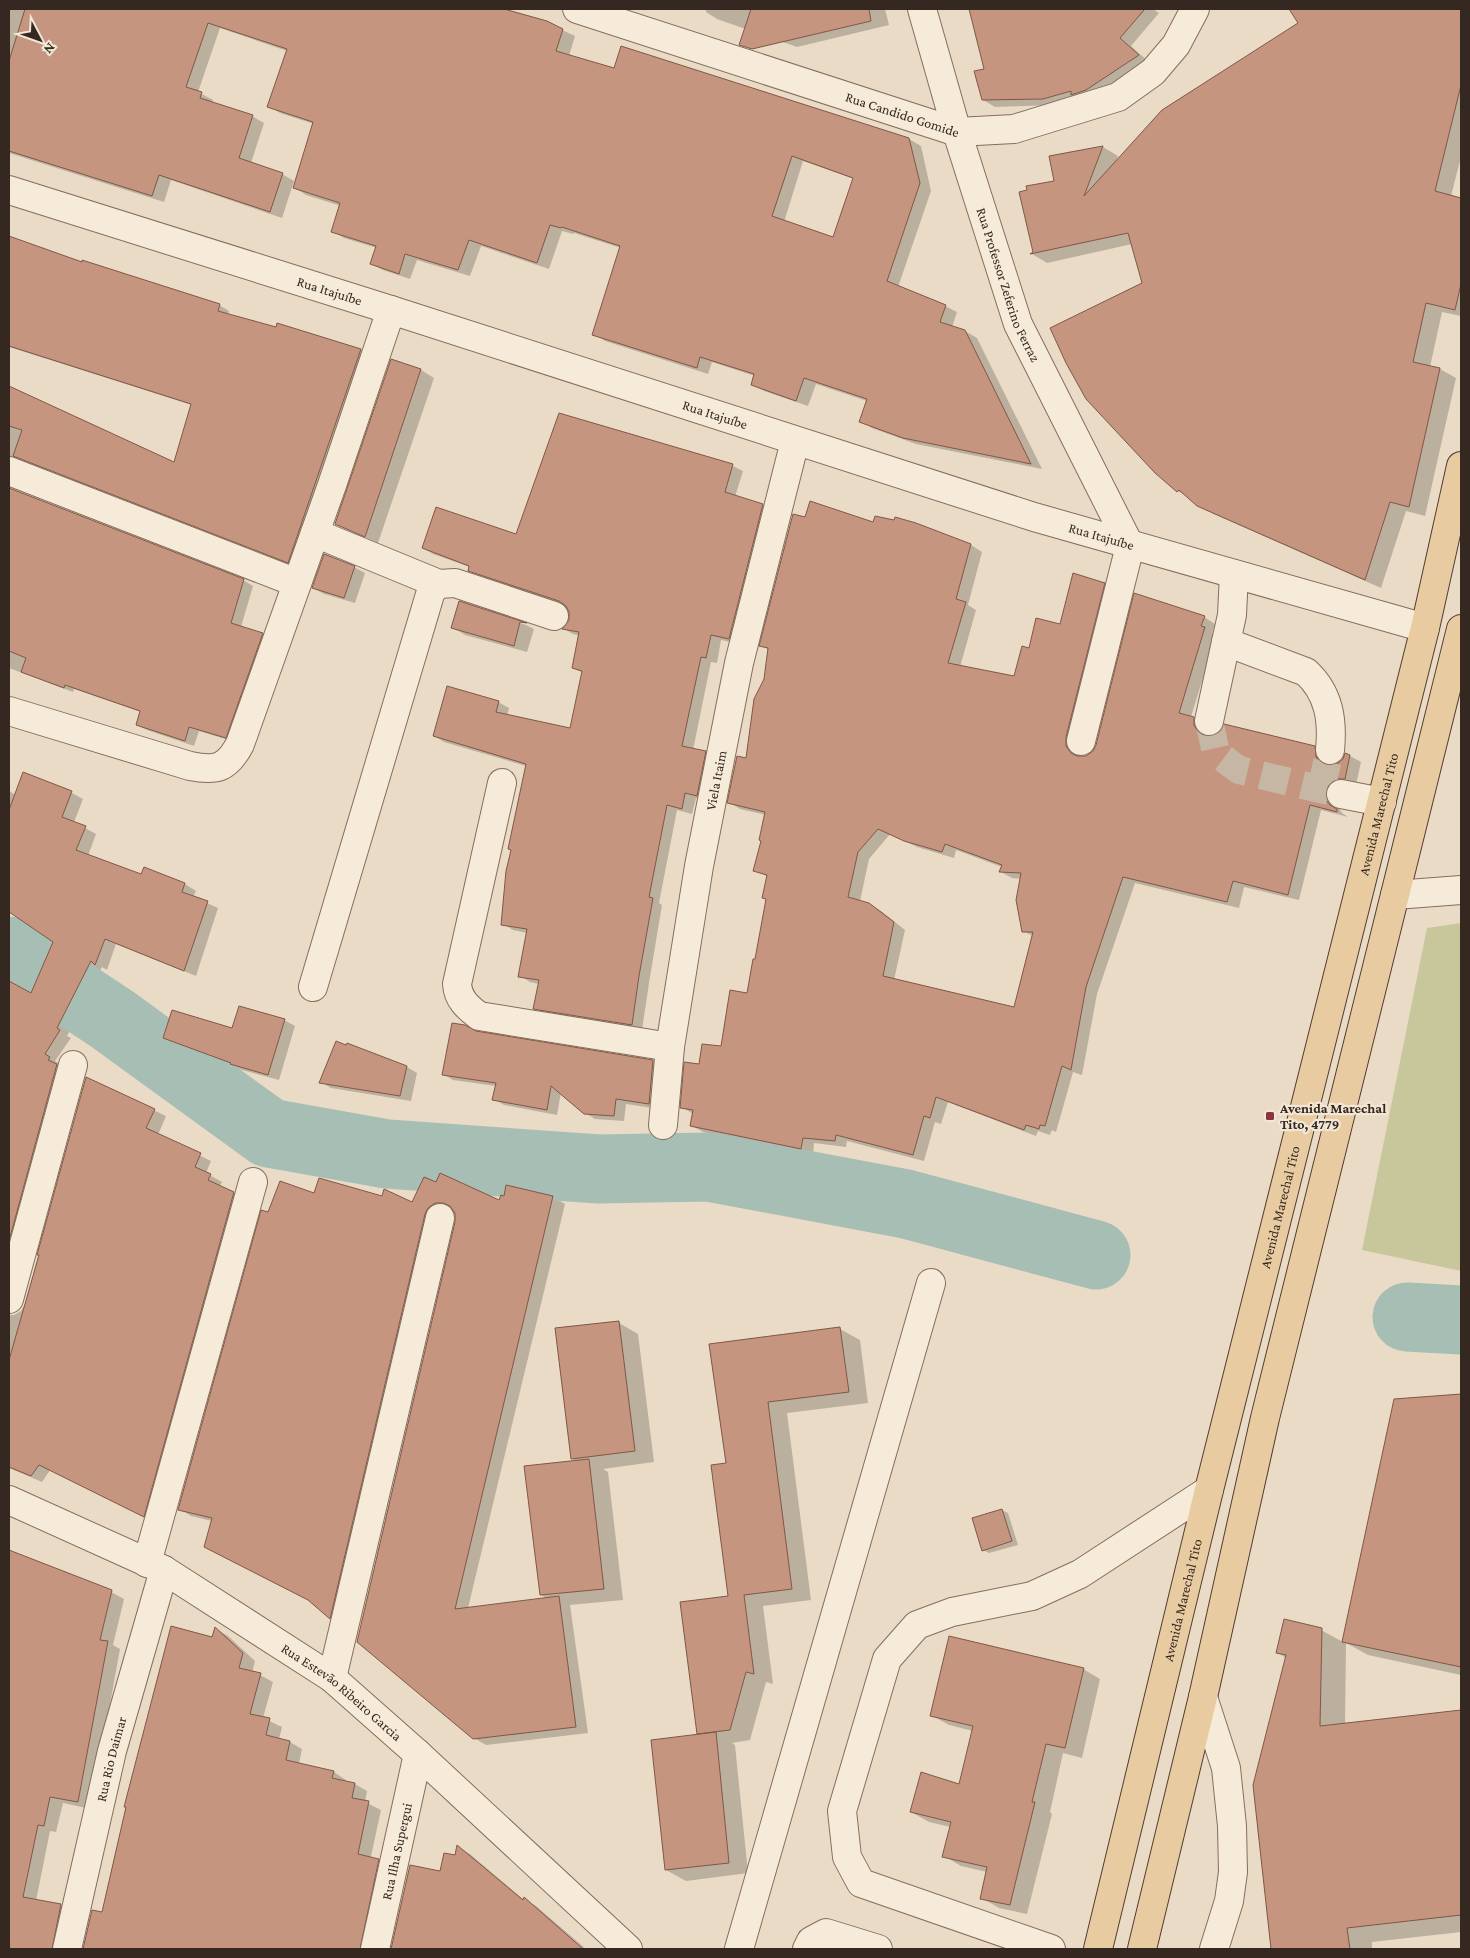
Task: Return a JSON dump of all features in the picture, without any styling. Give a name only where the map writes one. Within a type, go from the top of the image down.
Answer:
[{"type":"main road","name":"Avenida Marechal Tito","points":[[1098,1949],[1210,1490],[1425,628],[1461,466]]},
{"type":"main road","points":[[1415,814],[1408,795],[1442,656],[1441,642],[1436,634],[1425,628]]},
{"type":"main road","points":[[1142,1949],[1203,1697],[1265,1418],[1461,629]]},
{"type":"street","name":"Rua Candido Gomide","points":[[577,9],[957,132],[1014,129],[1118,97],[1153,72],[1176,45],[1195,9]]},
{"type":"street","name":"Rua Professor Zeferino Ferraz","points":[[922,9],[957,132],[1018,324],[1130,546]]},
{"type":"street","name":"Rua Itajuíbe","points":[[9,190],[1130,546],[1425,628]]},
{"type":"street","points":[[9,711],[167,760],[211,769],[219,766],[234,755],[240,744],[315,533],[390,310]]},
{"type":"street","name":"Viela Itaim","points":[[664,1125],[670,1047],[699,866],[737,673],[795,441]]},
{"type":"street","points":[[9,472],[297,583]]},
{"type":"street","points":[[315,533],[439,584],[455,583],[554,616]]},
{"type":"street","points":[[1080,741],[1130,546]]},
{"type":"street","points":[[1209,721],[1232,615],[1234,574]]},
{"type":"street","points":[[312,987],[428,600],[431,591],[439,584]]},
{"type":"street","points":[[1226,642],[1306,672],[1317,682],[1330,714],[1332,728],[1330,750]]},
{"type":"street","points":[[502,784],[457,984],[458,993],[462,1001],[479,1016],[670,1047]]},
{"type":"street","points":[[1341,794],[1382,802]]},
{"type":"street","points":[[1394,895],[1461,890]]},
{"type":"street","points":[[9,1299],[73,1065]]},
{"type":"street","name":"Rua Rio Daimar","points":[[67,1949],[155,1567],[253,1182]]},
{"type":"street","points":[[332,1678],[440,1218]]},
{"type":"street","points":[[739,1949],[932,1284]]},
{"type":"street","points":[[1051,1949],[861,1883],[847,1857],[842,1811],[887,1659],[917,1625],[952,1612],[1032,1596],[1080,1574],[1210,1490]]},
{"type":"street","name":"Rua Estevão Ribeiro Garcia","points":[[9,1500],[155,1567],[332,1678],[418,1754],[628,1949]]},
{"type":"street","points":[[1203,1697],[1226,1768],[1232,1826],[1233,1872],[1229,1901],[1214,1949]]},
{"type":"street","name":"Rua Ilha Supergui","points":[[375,1949],[418,1754]]},
{"type":"street","points":[[807,1949],[811,1942],[826,1933],[878,1949]]},
{"type":"green space","points":[[1461,923],[1461,1271],[1362,1250],[1427,928]]},
{"type":"building","points":[[25,9],[504,9],[547,21],[563,29],[556,51],[614,68],[621,46],[909,138],[920,183],[887,281],[946,305],[940,322],[965,330],[1031,464],[903,438],[859,422],[867,399],[804,378],[796,401],[751,385],[754,374],[700,357],[697,368],[592,335],[620,246],[562,227],[550,225],[537,263],[469,240],[458,270],[405,254],[399,274],[370,264],[376,246],[331,232],[340,203],[293,188],[313,122],[267,107],[287,49],[208,23],[186,87],[202,92],[200,98],[253,115],[239,158],[283,173],[270,212],[159,175],[152,196],[9,151],[9,61]],"holes":[[[792,156],[853,178],[833,237],[772,216]]]},
{"type":"building","points":[[751,9],[869,9],[871,21],[752,49],[739,45]]},
{"type":"building","points":[[969,9],[1145,9],[1120,38],[1139,55],[1086,90],[1071,95],[1071,91],[1043,99],[982,100],[974,71],[984,69]]},
{"type":"building","points":[[1289,9],[1461,9],[1461,85],[1435,191],[1461,198],[1461,284],[1455,310],[1426,303],[1413,362],[1440,368],[1409,507],[1390,502],[1365,580],[1197,506],[1155,473],[1086,399],[1066,363],[1050,328],[1142,283],[1128,233],[1030,254],[1033,252],[1019,192],[1027,190],[1026,186],[1054,181],[1049,156],[1103,146],[1084,196],[1162,110],[1298,23]]},
{"type":"building","points":[[9,236],[82,262],[82,260],[220,304],[218,311],[276,327],[277,323],[361,349],[288,563],[13,456],[22,430],[9,426],[9,386],[174,462],[191,404],[9,346]]},
{"type":"building","points":[[391,359],[421,369],[365,537],[335,524]]},
{"type":"building","points":[[559,413],[733,464],[725,492],[763,504],[729,639],[711,635],[706,658],[701,657],[682,746],[706,751],[697,796],[685,793],[682,809],[667,805],[649,897],[653,898],[632,1025],[533,1009],[539,980],[518,977],[527,929],[501,925],[506,871],[511,850],[508,849],[526,764],[433,736],[447,686],[499,701],[496,712],[570,728],[582,671],[572,668],[579,632],[562,629],[569,620],[569,612],[566,606],[559,601],[468,571],[469,566],[422,548],[436,507],[516,534]]},
{"type":"building","points":[[9,488],[244,579],[231,623],[263,633],[226,738],[189,727],[185,741],[136,725],[140,711],[65,685],[64,688],[21,672],[26,658],[9,651]]},
{"type":"building","points":[[810,501],[873,522],[875,516],[894,520],[895,517],[971,544],[956,599],[966,602],[948,663],[1014,676],[1022,646],[1029,648],[1036,618],[1060,624],[1073,573],[1105,583],[1066,737],[1066,746],[1071,753],[1077,756],[1086,756],[1093,751],[1096,745],[1134,593],[1205,616],[1201,626],[1205,627],[1179,713],[1194,717],[1194,725],[1199,733],[1206,736],[1214,736],[1221,731],[1224,724],[1315,746],[1316,757],[1321,763],[1328,765],[1337,764],[1343,759],[1345,753],[1350,755],[1345,779],[1335,779],[1330,783],[1326,791],[1326,800],[1337,809],[1337,812],[1310,805],[1288,895],[1233,881],[1227,902],[1123,877],[1086,987],[1071,1070],[1062,1066],[1045,1126],[1040,1125],[1039,1129],[1026,1125],[1024,1130],[936,1097],[930,1118],[924,1116],[913,1155],[836,1135],[835,1141],[803,1138],[801,1149],[690,1126],[693,1110],[680,1108],[684,1062],[699,1064],[702,1044],[721,1046],[730,990],[747,993],[753,959],[755,959],[766,899],[762,898],[767,875],[753,871],[761,841],[759,840],[765,812],[727,803],[737,756],[746,758],[754,699],[764,679],[768,648],[759,646],[793,514],[805,517]],"holes":[[[878,829],[904,841],[942,852],[945,844],[1002,865],[999,872],[1021,873],[1016,900],[1022,932],[1033,932],[1014,1007],[883,976],[894,922],[869,903],[848,897],[858,852]]]},
{"type":"building","points":[[324,554],[355,566],[344,598],[312,588]]},
{"type":"building","points":[[459,601],[527,623],[520,622],[514,646],[451,628]]},
{"type":"building","points":[[23,772],[72,791],[62,817],[86,826],[76,850],[141,874],[144,867],[185,883],[182,892],[208,901],[184,971],[105,939],[95,965],[91,961],[57,1028],[60,1030],[45,1054],[50,1057],[48,1060],[57,1064],[9,1241],[9,981],[31,993],[53,942],[9,912],[9,810]]},
{"type":"building","points":[[239,1006],[285,1019],[268,1075],[230,1064],[163,1038],[172,1010],[232,1028]]},
{"type":"building","points":[[452,1023],[465,1025],[476,1031],[653,1060],[649,1104],[616,1099],[614,1116],[584,1114],[551,1086],[547,1110],[492,1100],[496,1083],[442,1075]]},
{"type":"building","points":[[336,1041],[346,1045],[347,1043],[407,1066],[400,1096],[319,1083]]},
{"type":"building","points":[[86,1077],[155,1109],[146,1128],[201,1153],[195,1167],[211,1174],[208,1180],[234,1192],[144,1517],[39,1465],[31,1476],[9,1467],[9,1360]]},
{"type":"building","points":[[440,1173],[499,1200],[501,1195],[504,1196],[506,1185],[553,1196],[455,1609],[559,1596],[576,1727],[473,1739],[357,1642],[455,1222],[455,1213],[450,1206],[443,1203],[435,1203],[428,1208],[425,1214],[330,1619],[308,1600],[204,1547],[212,1518],[178,1510],[261,1210],[268,1212],[280,1181],[314,1193],[319,1178],[382,1196],[384,1189],[412,1202],[424,1177],[436,1182]]},
{"type":"building","points":[[619,1321],[635,1451],[571,1459],[555,1328]]},
{"type":"building","points":[[840,1327],[849,1392],[768,1402],[792,1589],[744,1595],[754,1674],[746,1672],[730,1730],[697,1734],[680,1602],[728,1596],[711,1465],[726,1463],[709,1344]]},
{"type":"building","points":[[1461,1394],[1461,1667],[1342,1642],[1394,1399]]},
{"type":"building","points":[[589,1459],[604,1589],[540,1595],[524,1466]]},
{"type":"building","points":[[1002,1509],[1012,1541],[982,1551],[972,1518]]},
{"type":"building","points":[[9,1550],[112,1590],[100,1640],[108,1641],[78,1802],[50,1797],[44,1826],[38,1825],[23,1897],[61,1904],[52,1949],[9,1949]]},
{"type":"building","points":[[1284,1619],[1322,1628],[1320,1726],[1461,1710],[1461,1915],[1347,1928],[1350,1949],[1271,1949],[1253,1785],[1286,1655],[1276,1653]]},
{"type":"building","points":[[171,1626],[212,1637],[215,1627],[243,1653],[239,1668],[261,1673],[250,1714],[270,1718],[266,1735],[290,1741],[286,1760],[334,1771],[332,1778],[355,1783],[352,1798],[369,1801],[358,1854],[379,1859],[360,1949],[83,1949],[92,1910],[102,1912],[126,1807],[124,1807]]},
{"type":"building","points":[[949,1636],[1084,1668],[1065,1748],[1046,1744],[1032,1802],[1035,1802],[1010,1905],[980,1899],[987,1867],[942,1857],[951,1822],[910,1812],[921,1772],[959,1784],[973,1726],[930,1716]]},
{"type":"building","points":[[716,1732],[729,1863],[665,1870],[651,1740]]},
{"type":"building","points":[[457,1845],[523,1900],[524,1897],[583,1949],[391,1949],[410,1865],[440,1871],[444,1853],[455,1855]]},
{"type":"waterway","points":[[9,951],[112,1019],[269,1133],[387,1154],[599,1169],[709,1167],[906,1204],[1096,1255]]},
{"type":"waterway","points":[[1407,1317],[1461,1320]]},
{"type":"tunnel","points":[[1209,721],[1216,753],[1239,770],[1341,794]]},
{"type":"tunnel","points":[[1321,789],[1330,750]]},
{"type":"place","name":"Avenida Marechal Tito, 4779","points":[[1270,1116]]}]
